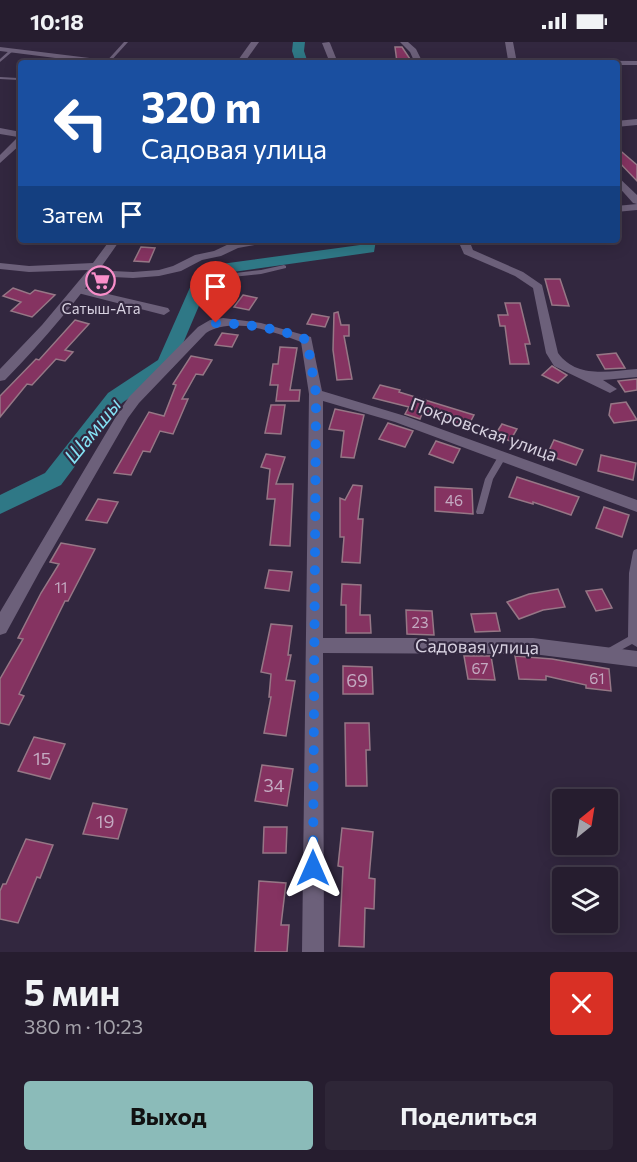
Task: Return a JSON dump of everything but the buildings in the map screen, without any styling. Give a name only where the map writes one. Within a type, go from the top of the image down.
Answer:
[{"type":"street","points":[[242,60],[255,42]]},
{"type":"street","points":[[404,42],[413,51],[418,60]]},
{"type":"street","points":[[509,42],[513,60]]},
{"type":"street","points":[[326,43],[333,60]]},
{"type":"street","points":[[0,50],[10,46],[90,60]]},
{"type":"street","points":[[620,63],[637,63]]},
{"type":"street","points":[[620,124],[637,122]]},
{"type":"street","points":[[0,131],[18,136]]},
{"type":"street","points":[[0,160],[18,140]]},
{"type":"street","points":[[620,182],[637,201]]},
{"type":"street","points":[[620,209],[637,207]]},
{"type":"street","points":[[0,377],[31,346],[95,270],[113,243]]},
{"type":"street","points":[[0,266],[95,270],[134,275],[159,273],[177,269],[198,257],[217,254],[235,245],[247,243]]},
{"type":"street","points":[[467,243],[465,245],[468,252],[519,274],[538,287],[552,353],[559,363],[610,389]]},
{"type":"street","points":[[78,290],[164,311]]},
{"type":"street","points":[[0,628],[35,564],[134,400],[201,330],[216,323],[245,324],[288,332],[307,340],[316,394],[313,952]]},
{"type":"street","points":[[585,377],[637,373]]},
{"type":"street","name":"Покровская улица","points":[[316,394],[400,419],[637,506]]},
{"type":"street","name":"Садовая улица","points":[[315,645],[533,645],[608,653],[637,659]]},
{"type":"lane","points":[[110,60],[126,42]]},
{"type":"lane","points":[[0,61],[10,46]]},
{"type":"lane","points":[[0,78],[18,79]]},
{"type":"lane","points":[[216,323],[208,292],[221,276],[285,267]]},
{"type":"lane","points":[[480,512],[489,479],[502,457]]},
{"type":"lane","points":[[608,653],[634,641],[633,573],[637,552]]},
{"type":"waterway","name":"Шамшы","points":[[299,42],[298,51],[301,60]]},
{"type":"waterway","name":"Шамшы","points":[[0,505],[53,479],[115,398],[166,363],[205,271],[368,249],[368,243]]},
{"type":"place","name":"Сатыш-Ата","points":[[101,281]]},
{"type":"route","points":[[216,323],[245,324],[267,328],[288,332],[307,340],[316,394],[313,868]]}]
